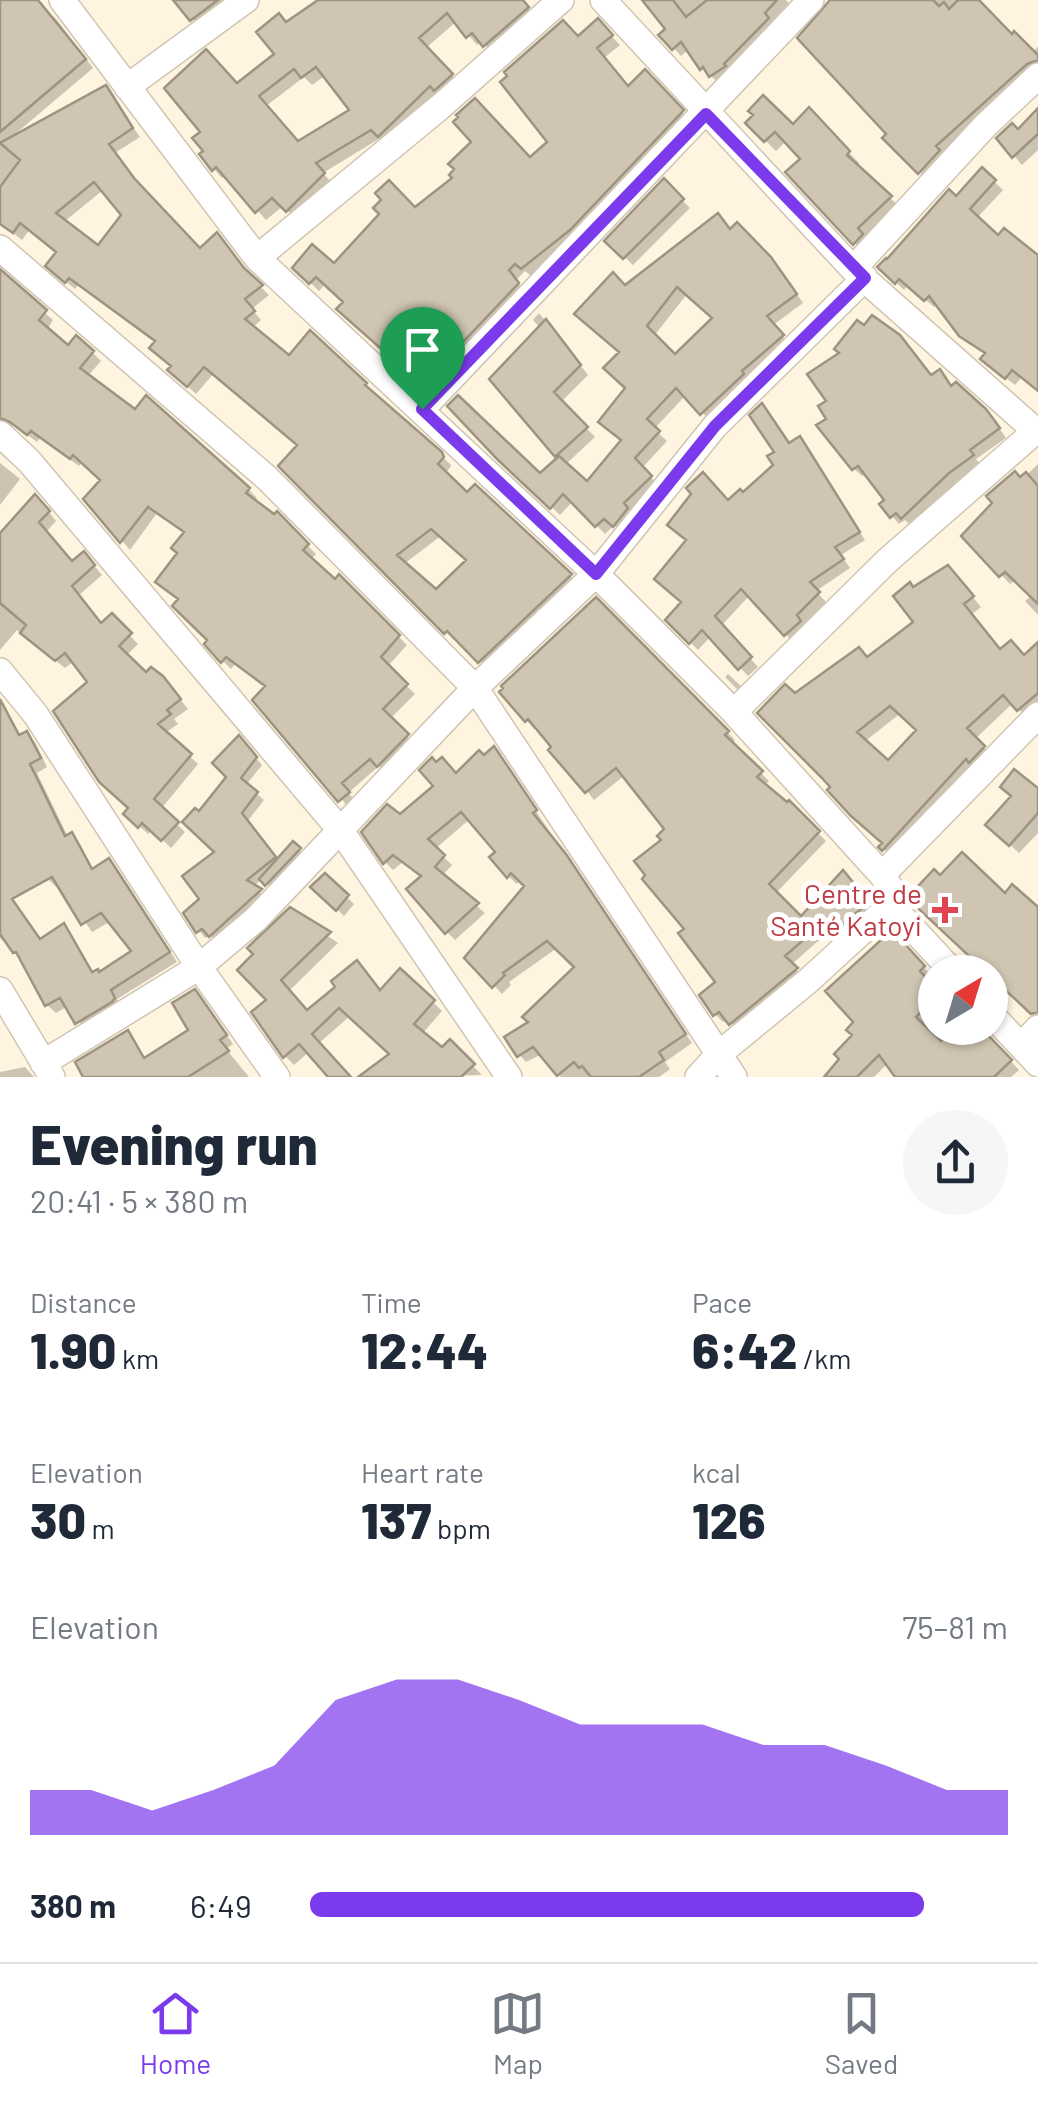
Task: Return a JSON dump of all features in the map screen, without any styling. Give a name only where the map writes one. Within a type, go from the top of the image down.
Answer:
[{"type":"street","points":[[62,0],[257,258],[596,574],[734,712],[882,875],[890,888],[891,905],[937,955]]},
{"type":"street","points":[[127,87],[246,0]]},
{"type":"street","points":[[257,258],[440,107],[561,0]]},
{"type":"street","points":[[603,0],[859,273],[1037,431],[888,560],[734,712]]},
{"type":"street","points":[[422,409],[811,0]]},
{"type":"street","points":[[0,990],[48,1070],[199,967],[256,919],[476,688],[596,574],[715,426],[859,273],[985,126],[1038,76]]},
{"type":"street","points":[[0,248],[268,478],[476,688],[734,1077]]},
{"type":"street","points":[[0,434],[29,460],[341,832],[508,1077]]},
{"type":"street","points":[[0,671],[36,714],[199,967],[278,1077]]},
{"type":"street","points":[[882,875],[1038,715]]},
{"type":"street","points":[[698,1077],[891,905]]},
{"type":"street","points":[[1008,1027],[1032,1046]]},
{"type":"building","points":[[0,0],[38,0],[86,59],[0,132]]},
{"type":"building","points":[[173,0],[218,0],[190,21]]},
{"type":"building","points":[[318,0],[523,0],[529,7],[483,47],[472,33],[466,38],[447,13],[419,38],[453,74],[434,91],[430,86],[378,137],[371,130],[316,163],[325,173],[286,212],[272,198],[255,213],[216,167],[212,171],[199,154],[203,151],[192,138],[200,132],[164,88],[206,49],[237,83],[274,54],[256,32],[279,13],[286,22]],"holes":[[[316,67],[349,110],[298,141],[259,96],[294,69],[301,78]]]},
{"type":"building","points":[[642,0],[673,0],[686,17],[707,0],[777,0],[765,13],[769,18],[726,66],[709,77],[681,42],[672,50],[658,35],[665,29]]},
{"type":"building","points":[[830,0],[933,0],[939,6],[944,2],[949,9],[958,0],[979,0],[1038,55],[1038,60],[1027,64],[936,146],[940,150],[918,174],[797,38]]},
{"type":"building","points":[[598,18],[613,35],[597,48],[628,86],[645,69],[684,110],[570,230],[521,269],[515,264],[509,270],[519,283],[422,385],[336,309],[343,302],[316,277],[309,284],[292,268],[312,244],[334,263],[379,214],[373,208],[381,200],[375,193],[389,180],[415,207],[452,178],[449,175],[454,169],[448,164],[471,142],[453,122],[475,98],[530,157],[547,142],[500,82],[507,76],[504,72],[563,20],[578,36]]},
{"type":"building","points":[[106,85],[133,128],[109,144],[134,178],[200,248],[217,232],[244,268],[263,285],[245,299],[255,311],[245,319],[289,355],[310,330],[365,385],[442,452],[444,457],[438,464],[467,492],[475,484],[572,574],[478,663],[447,631],[444,634],[278,466],[297,445],[204,367],[187,387],[167,370],[171,366],[149,348],[155,341],[69,278],[65,283],[45,266],[56,252],[20,223],[13,233],[0,224],[0,187],[20,160],[0,143]],"holes":[[[94,182],[121,215],[98,245],[56,213]],[[431,529],[466,560],[436,589],[397,555]]]},
{"type":"building","points":[[763,95],[793,124],[809,107],[850,151],[847,155],[892,196],[858,228],[863,234],[853,245],[785,172],[800,159],[775,132],[764,142],[745,123],[753,115],[748,111]]},
{"type":"building","points":[[1038,108],[1038,134],[1012,158],[996,138],[1012,123],[1018,129]]},
{"type":"building","points":[[982,167],[996,180],[970,209],[998,235],[1004,228],[1038,255],[1038,391],[1012,370],[1005,379],[980,359],[985,353],[959,336],[929,296],[924,301],[899,279],[895,284],[877,267],[949,189],[956,196]]},
{"type":"building","points":[[664,178],[684,199],[623,259],[604,241]]},
{"type":"building","points":[[718,213],[730,229],[737,222],[771,257],[797,294],[767,316],[784,335],[700,415],[676,388],[647,419],[660,431],[635,458],[652,476],[624,503],[628,508],[613,527],[604,519],[595,527],[563,494],[550,509],[447,406],[458,395],[540,473],[559,456],[587,481],[621,440],[598,422],[625,388],[603,368],[619,352],[574,314],[613,272],[625,285]],"holes":[[[677,287],[712,318],[675,354],[647,326]]]},
{"type":"building","points":[[0,269],[47,310],[39,320],[68,345],[76,335],[94,351],[80,368],[135,409],[146,395],[250,488],[246,493],[274,514],[277,511],[309,544],[303,550],[335,579],[339,574],[400,635],[381,657],[408,684],[383,709],[409,734],[377,767],[370,759],[342,783],[350,792],[338,802],[252,700],[265,686],[226,657],[221,663],[204,644],[207,640],[172,606],[178,599],[155,582],[177,553],[171,548],[184,532],[148,507],[120,543],[83,499],[100,480],[73,455],[70,459],[31,431],[27,435],[0,418]]},
{"type":"building","points":[[872,315],[900,335],[931,375],[940,369],[951,386],[956,382],[986,409],[1000,428],[970,450],[974,455],[901,519],[896,513],[890,518],[879,504],[884,500],[858,466],[852,470],[816,425],[826,419],[818,406],[826,401],[807,374],[839,353],[834,349],[857,320],[864,325]]},
{"type":"building","points":[[546,319],[581,365],[554,392],[588,427],[555,457],[489,379]]},
{"type":"building","points":[[762,403],[789,443],[800,436],[860,532],[835,547],[844,559],[810,582],[820,592],[797,615],[801,621],[784,636],[741,589],[715,616],[752,657],[738,670],[702,630],[689,644],[665,620],[681,602],[654,579],[686,540],[667,525],[691,494],[686,488],[689,485],[703,472],[728,500],[773,465],[767,456],[774,452],[749,415]]},
{"type":"building","points":[[1015,471],[1020,477],[1026,472],[1038,486],[1038,604],[1005,572],[999,577],[961,536],[992,503],[986,496]]},
{"type":"building","points":[[35,494],[50,511],[39,522],[72,561],[84,551],[95,565],[72,586],[101,623],[112,613],[132,633],[119,646],[146,672],[151,667],[163,676],[181,699],[158,724],[192,754],[154,799],[179,822],[161,841],[142,823],[138,828],[123,814],[128,808],[99,782],[53,711],[87,682],[65,653],[55,661],[20,633],[26,625],[0,603],[0,533]]},
{"type":"building","points":[[948,565],[974,596],[964,604],[1000,649],[1011,640],[1024,655],[1038,642],[1038,693],[1017,711],[1003,695],[967,728],[985,746],[969,763],[966,759],[882,851],[878,847],[882,843],[851,816],[827,790],[830,787],[822,778],[757,713],[785,684],[795,693],[859,647],[867,657],[913,622],[893,596],[910,582],[913,587]],"holes":[[[890,706],[916,730],[888,760],[857,732]]]},
{"type":"building","points":[[596,597],[729,731],[725,735],[763,771],[757,777],[789,800],[820,831],[769,884],[801,916],[843,870],[869,902],[827,938],[817,928],[785,956],[798,968],[729,1025],[719,1012],[713,1016],[699,995],[715,982],[678,933],[684,929],[642,879],[645,875],[634,861],[661,840],[657,836],[664,829],[616,768],[585,793],[548,750],[551,747],[528,719],[525,722],[499,692]]},
{"type":"building","points":[[0,699],[19,735],[27,731],[41,758],[30,764],[65,836],[72,832],[92,869],[109,858],[170,952],[111,990],[115,998],[112,1002],[75,1024],[60,998],[45,1006],[16,952],[0,934]],"holes":[[[52,877],[81,925],[101,913],[131,951],[99,972],[92,972],[64,923],[40,939],[12,899]]]},
{"type":"building","points":[[239,735],[257,757],[241,778],[258,792],[242,813],[276,857],[247,880],[262,889],[209,937],[202,929],[196,933],[183,913],[199,899],[182,876],[214,852],[182,822],[195,808],[199,811],[226,777],[212,763]]},
{"type":"building","points":[[494,746],[537,810],[533,813],[566,854],[686,1034],[659,1052],[664,1060],[639,1077],[591,1077],[574,1062],[557,1076],[533,1047],[517,1057],[504,1037],[528,1022],[522,1017],[574,967],[547,941],[503,973],[492,988],[464,958],[524,886],[511,873],[507,878],[489,857],[495,852],[461,812],[428,839],[445,855],[435,867],[479,903],[445,934],[406,889],[421,876],[393,855],[383,864],[361,832],[387,804],[400,814],[433,786],[419,770],[432,757],[436,762],[442,757],[456,773],[479,750],[484,755]]},
{"type":"building","points":[[1014,769],[1038,788],[1038,813],[1009,846],[985,825],[1011,796],[1000,787]]},
{"type":"building","points":[[293,841],[301,848],[265,886],[259,879]]},
{"type":"building","points":[[962,852],[1005,893],[1012,884],[1038,907],[1038,1012],[1031,1014],[1008,992],[1008,955],[968,955],[907,898],[934,869],[940,875]]},
{"type":"building","points":[[325,873],[349,895],[336,911],[310,887]]},
{"type":"building","points":[[290,907],[331,932],[281,980],[307,1010],[335,987],[331,981],[357,960],[380,990],[400,968],[435,1000],[414,1024],[442,1047],[450,1039],[475,1064],[461,1077],[358,1077],[389,1054],[339,1008],[312,1034],[351,1077],[328,1077],[299,1044],[283,1058],[251,1012],[266,1000],[237,970],[253,954],[247,948]]},
{"type":"building","points":[[892,930],[918,958],[918,1045],[997,1045],[1012,1060],[994,1077],[895,1077],[879,1055],[857,1077],[824,1077],[839,1059],[834,1054],[852,1035],[846,1030],[853,1022],[825,991]]},
{"type":"building","points":[[195,989],[227,1035],[220,1040],[229,1051],[188,1077],[83,1077],[75,1062],[128,1030],[144,1058],[188,1030],[172,1003]]},
{"type":"place","name":"Centre de Santé Katoyi","points":[[945,910]]},
{"type":"route","points":[[706,114],[865,278],[715,426],[596,574],[422,409],[706,114]]}]
